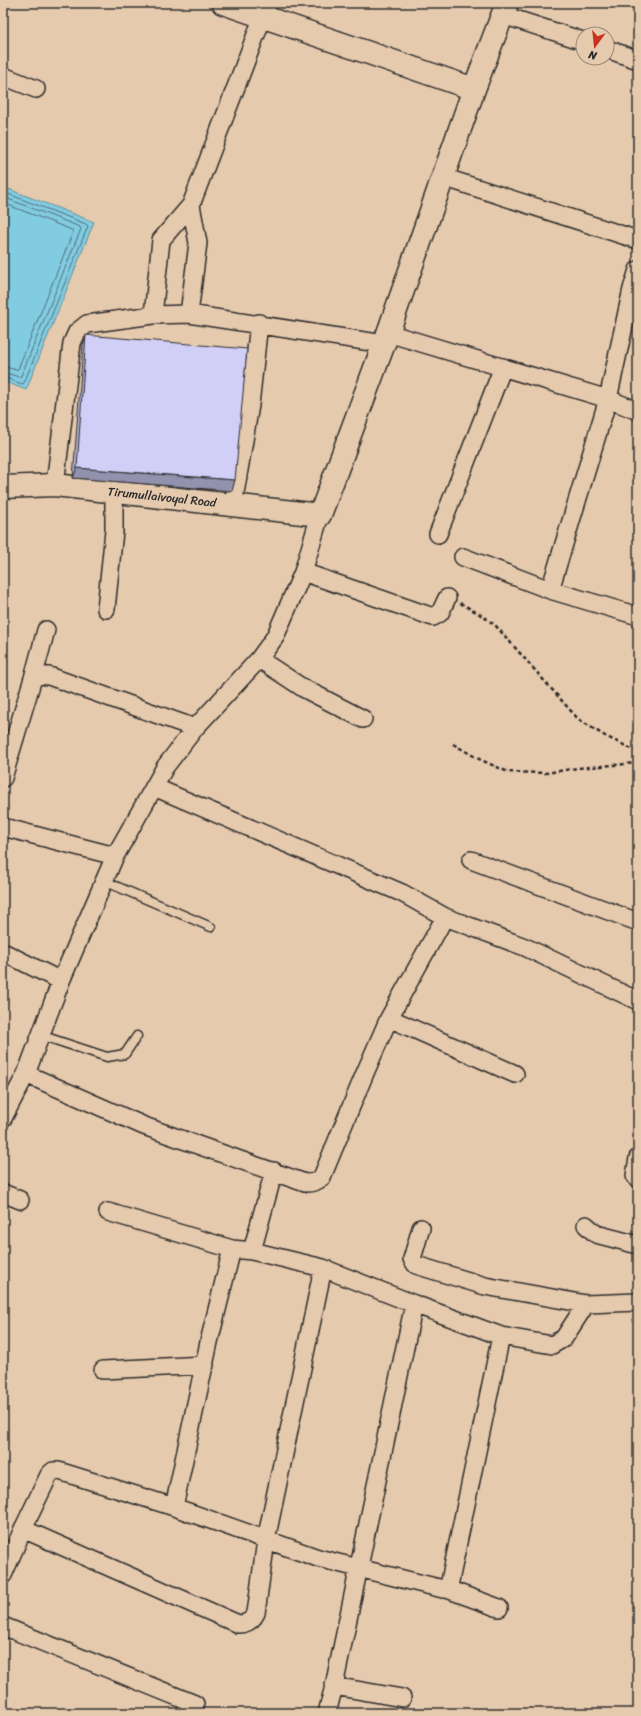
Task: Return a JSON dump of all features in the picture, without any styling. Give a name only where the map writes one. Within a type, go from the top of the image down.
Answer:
[{"type":"street","points":[[223,3],[265,10],[474,89]]},
{"type":"street","points":[[3,1118],[26,1074],[61,981],[115,856],[165,767],[195,728],[259,659],[275,637],[303,572],[320,515],[386,338],[474,89],[505,9],[575,38]]},
{"type":"street","points":[[154,315],[161,240],[191,205],[265,10]]},
{"type":"street","points":[[615,52],[638,60]]},
{"type":"street","points":[[3,76],[36,89]]},
{"type":"street","points":[[443,177],[638,240]]},
{"type":"street","points":[[189,314],[198,242],[191,205]]},
{"type":"street","points":[[550,590],[608,399],[632,289],[638,270]]},
{"type":"street","points":[[55,485],[72,343],[77,332],[87,324],[154,315],[189,314],[386,338],[503,367],[608,399],[638,411]]},
{"type":"street","points":[[233,505],[250,405],[259,323]]},
{"type":"street","points":[[438,534],[503,367]]},
{"type":"street","name":"Tirumullaivoyal Road","points":[[3,487],[55,485],[320,515]]},
{"type":"street","points":[[106,609],[114,531],[114,492]]},
{"type":"street","points":[[463,557],[550,590],[638,616]]},
{"type":"street","points":[[303,572],[433,617],[440,612],[447,598]]},
{"type":"street","points":[[3,778],[46,630]]},
{"type":"street","points":[[259,659],[303,688],[363,719]]},
{"type":"street","points":[[33,678],[38,675],[49,676],[195,728]]},
{"type":"street","points":[[154,787],[402,894],[445,917],[525,947],[638,1001]]},
{"type":"street","points":[[3,827],[115,856]]},
{"type":"street","points":[[471,860],[638,922]]},
{"type":"street","points":[[26,1074],[144,1126],[306,1183],[318,1182],[322,1177],[389,1018],[445,917]]},
{"type":"street","points":[[3,952],[61,981]]},
{"type":"street","points":[[389,1018],[515,1074]]},
{"type":"street","points":[[638,1158],[635,1176],[638,1179]]},
{"type":"street","points":[[252,1251],[274,1171]]},
{"type":"street","points":[[3,1192],[20,1200]]},
{"type":"street","points":[[108,1212],[232,1249],[252,1251],[323,1268],[501,1336],[552,1345],[564,1338],[586,1304]]},
{"type":"street","points":[[586,1225],[596,1234],[638,1245]]},
{"type":"street","points":[[420,1228],[412,1259],[416,1265],[485,1286],[586,1304],[638,1302]]},
{"type":"street","points":[[174,1507],[232,1249]]},
{"type":"street","points":[[23,1529],[238,1624],[250,1622],[256,1613],[266,1540],[323,1268]]},
{"type":"street","points":[[327,1713],[334,1686],[414,1304]]},
{"type":"street","points":[[447,1589],[450,1581],[501,1336]]},
{"type":"street","points":[[103,1370],[205,1364]]},
{"type":"street","points":[[3,1575],[23,1529],[49,1475],[53,1470],[174,1507],[318,1558],[447,1589],[499,1608]]},
{"type":"street","points":[[3,1626],[196,1704]]},
{"type":"street","points":[[334,1686],[402,1698]]},
{"type":"lane","points":[[104,881],[211,927]]},
{"type":"lane","points":[[40,1035],[107,1056],[125,1054],[138,1036]]},
{"type":"path","points":[[447,598],[478,613],[495,625],[578,719],[605,736],[638,752]]},
{"type":"path","points":[[453,744],[479,759],[508,772],[546,773],[578,768],[638,764]]},
{"type":"water","points":[[3,187],[94,222],[26,390],[3,381]]},
{"type":"building","points":[[86,335],[247,349],[235,480],[77,468]]}]
